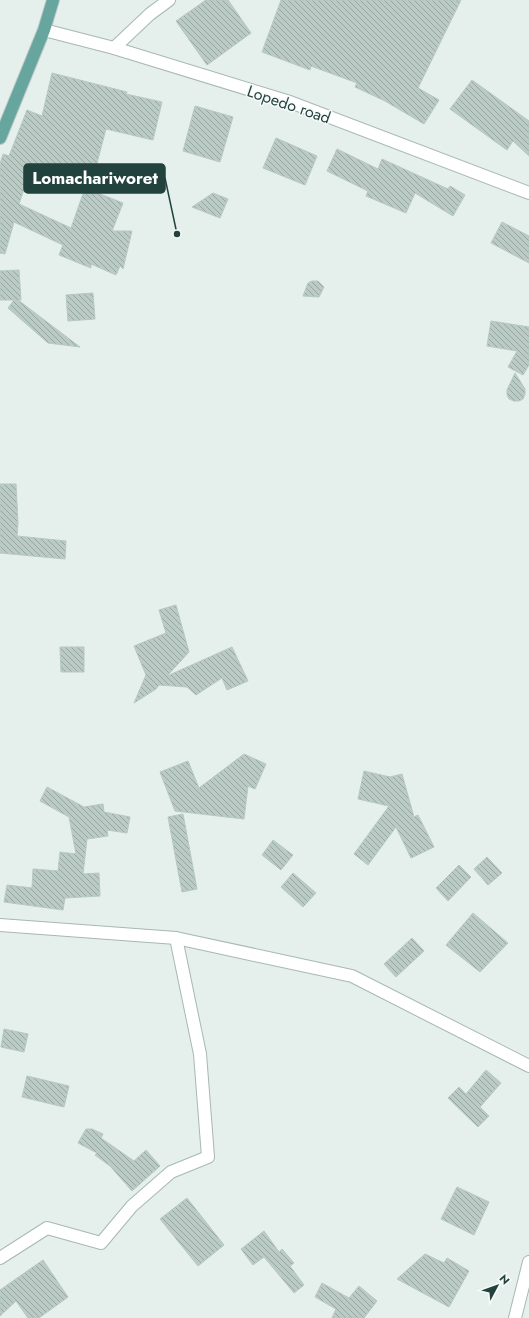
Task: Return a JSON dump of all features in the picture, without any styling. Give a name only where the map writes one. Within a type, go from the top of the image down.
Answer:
[{"type":"main road","points":[[2,132],[44,30],[53,0]]},
{"type":"street","points":[[114,48],[150,14],[169,0]]},
{"type":"street","name":"Lopedo road","points":[[44,30],[114,48],[290,102],[529,193]]},
{"type":"street","points":[[0,925],[176,938],[352,976],[529,1066]]},
{"type":"street","points":[[0,1258],[47,1228],[100,1243],[132,1206],[171,1172],[208,1157],[200,1054],[176,938]]},
{"type":"street","points":[[515,1318],[529,1262]]},
{"type":"building","points":[[206,0],[228,0],[251,33],[207,65],[176,21]]},
{"type":"building","points":[[281,0],[461,0],[418,88],[439,100],[424,124],[385,101],[355,87],[357,83],[311,66],[310,70],[262,52]]},
{"type":"building","points":[[52,73],[127,92],[126,94],[162,102],[153,140],[106,129],[92,182],[32,165],[19,204],[71,228],[85,188],[123,203],[112,231],[132,231],[123,269],[120,266],[116,275],[91,264],[91,268],[59,255],[63,245],[14,222],[5,254],[0,253],[0,164],[3,154],[9,156],[27,110],[42,116]]},
{"type":"building","points":[[472,80],[529,121],[529,156],[513,141],[507,150],[450,109]]},
{"type":"building","points":[[195,106],[233,117],[220,162],[183,151]]},
{"type":"building","points":[[276,138],[317,156],[305,185],[263,168]]},
{"type":"building","points":[[337,149],[378,169],[382,159],[448,189],[450,186],[465,195],[453,216],[415,193],[406,213],[366,196],[368,191],[327,171]]},
{"type":"building","points":[[213,193],[228,199],[220,218],[192,207]]},
{"type":"building","points":[[502,222],[529,236],[529,263],[491,243]]},
{"type":"building","points":[[19,270],[21,300],[18,300],[80,347],[48,343],[8,308],[14,300],[0,300],[0,271]]},
{"type":"building","points":[[318,281],[324,287],[319,297],[303,296],[308,283]]},
{"type":"building","points":[[93,293],[95,319],[68,321],[66,295]]},
{"type":"building","points":[[491,321],[529,327],[529,365],[523,375],[508,367],[517,351],[487,346]]},
{"type":"building","points":[[515,373],[525,389],[523,399],[519,401],[509,399],[507,395],[507,390]]},
{"type":"building","points":[[0,484],[16,484],[18,523],[17,536],[66,541],[65,559],[0,553]]},
{"type":"building","points":[[176,605],[189,652],[167,676],[232,647],[248,681],[227,690],[222,678],[196,695],[187,687],[159,685],[156,689],[134,703],[146,675],[134,646],[166,633],[159,610]]},
{"type":"building","points":[[60,647],[84,647],[84,672],[61,672]]},
{"type":"building","points":[[244,754],[266,764],[255,789],[248,786],[244,819],[175,811],[160,772],[188,761],[199,788]]},
{"type":"building","points":[[364,771],[390,777],[402,774],[414,817],[418,815],[434,847],[411,858],[396,827],[368,865],[354,854],[389,806],[358,799]]},
{"type":"building","points":[[47,787],[84,807],[103,804],[104,812],[130,817],[127,833],[107,830],[108,836],[87,839],[83,874],[99,873],[100,896],[65,898],[63,910],[4,902],[7,885],[32,888],[33,869],[58,871],[60,852],[76,854],[69,817],[40,801]]},
{"type":"building","points":[[183,814],[197,889],[182,892],[168,817]]},
{"type":"building","points":[[273,840],[293,855],[281,870],[262,855]]},
{"type":"building","points":[[487,857],[502,873],[488,885],[474,869]]},
{"type":"building","points":[[459,865],[471,877],[448,901],[436,888]]},
{"type":"building","points":[[293,873],[316,893],[303,907],[281,887]]},
{"type":"building","points":[[473,913],[508,943],[480,972],[446,945]]},
{"type":"building","points":[[412,938],[424,951],[396,977],[384,964]]},
{"type":"building","points":[[4,1029],[28,1034],[24,1052],[1,1047]]},
{"type":"building","points":[[486,1070],[501,1083],[480,1107],[489,1116],[478,1127],[448,1098],[459,1087],[466,1094]]},
{"type":"building","points":[[27,1076],[69,1086],[64,1107],[22,1097]]},
{"type":"building","points":[[86,1129],[92,1129],[103,1134],[101,1138],[134,1161],[146,1150],[160,1166],[132,1191],[110,1166],[95,1155],[97,1153],[78,1143]]},
{"type":"building","points":[[457,1187],[489,1202],[474,1235],[441,1219]]},
{"type":"building","points":[[187,1198],[224,1245],[198,1266],[160,1219]]},
{"type":"building","points":[[264,1231],[279,1252],[282,1249],[294,1263],[290,1266],[304,1285],[294,1293],[264,1257],[253,1265],[241,1249]]},
{"type":"building","points":[[425,1254],[444,1263],[447,1258],[469,1271],[449,1307],[397,1279]]},
{"type":"building","points":[[43,1260],[68,1297],[39,1318],[28,1318],[16,1301],[0,1316],[0,1290]]},
{"type":"building","points":[[322,1283],[349,1298],[359,1286],[377,1301],[364,1318],[332,1318],[336,1309],[315,1297]]},
{"type":"place","name":"Lomachariworet","points":[[177,234]]}]
